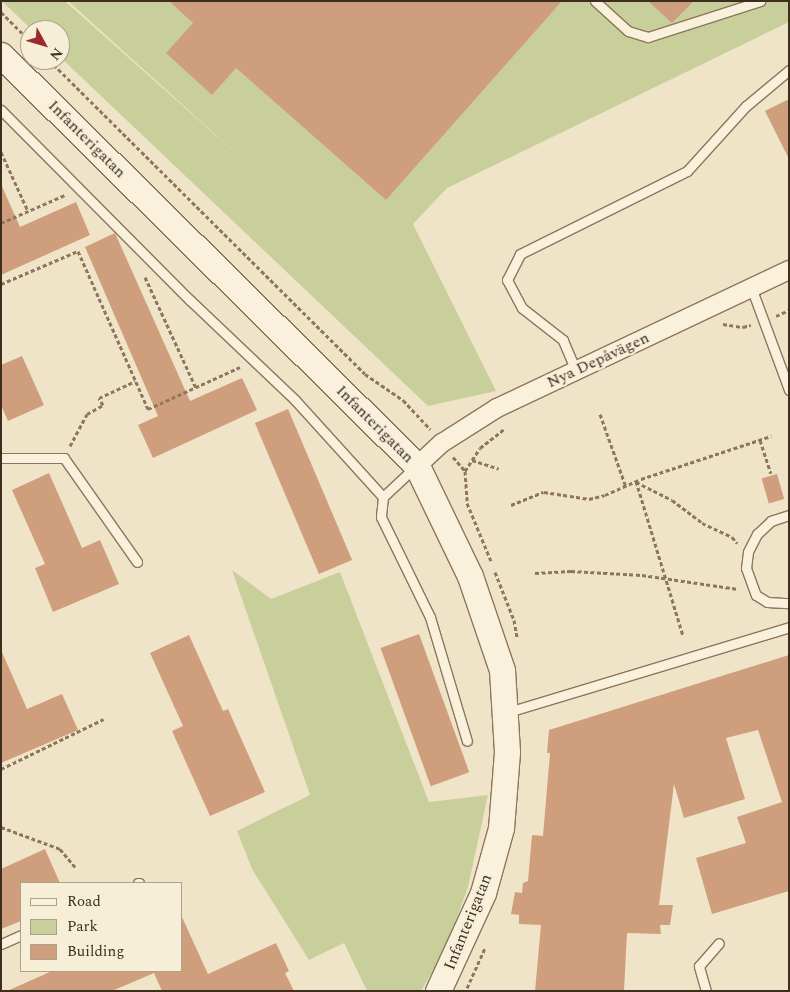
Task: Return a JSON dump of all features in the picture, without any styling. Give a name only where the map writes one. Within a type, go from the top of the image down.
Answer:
[{"type":"street","name":"Infanterigatan","points":[[1,54],[417,466],[470,576],[516,711],[507,752],[501,828],[483,893],[438,991]]},
{"type":"street","name":"Nya Depåvägen","points":[[417,466],[442,443],[497,408],[789,270]]},
{"type":"lane","points":[[594,1],[628,31],[648,36],[760,1]]},
{"type":"lane","points":[[576,370],[563,340],[522,308],[507,280],[520,254],[687,171],[746,106],[789,70]]},
{"type":"lane","points":[[1,110],[295,400],[383,496]]},
{"type":"lane","points":[[751,287],[766,321],[789,390]]},
{"type":"lane","points":[[1,458],[64,458],[137,562]]},
{"type":"lane","points":[[417,466],[383,496],[381,517],[430,617],[467,741]]},
{"type":"lane","points":[[789,515],[762,528],[748,552],[746,568],[753,590],[766,602],[789,603]]},
{"type":"lane","points":[[516,711],[789,627]]},
{"type":"lane","points":[[1,944],[20,935]]},
{"type":"lane","points":[[706,991],[699,966],[719,943]]},
{"type":"path","points":[[1,12],[20,31]]},
{"type":"path","points":[[1,152],[28,212]]},
{"type":"path","points":[[1,223],[80,189]]},
{"type":"path","points":[[1,284],[78,251],[148,409],[254,361]]},
{"type":"path","points":[[143,272],[196,388]]},
{"type":"path","points":[[716,326],[743,327],[766,321],[789,310]]},
{"type":"path","points":[[64,458],[87,414],[104,405],[99,398],[136,381]]},
{"type":"path","points":[[600,414],[626,487]]},
{"type":"path","points":[[465,471],[480,448],[510,424]]},
{"type":"path","points":[[511,505],[544,492],[589,498],[626,487],[636,481],[771,436]]},
{"type":"path","points":[[760,440],[771,474]]},
{"type":"path","points":[[472,460],[500,469]]},
{"type":"path","points":[[636,481],[672,500],[708,527],[732,536],[748,552]]},
{"type":"path","points":[[636,481],[683,636]]},
{"type":"path","points":[[535,573],[571,571],[665,578],[753,590]]},
{"type":"path","points":[[1,769],[104,719]]},
{"type":"path","points":[[1,827],[60,848],[76,868]]},
{"type":"green space","points":[[2,1],[65,1],[249,165],[68,1],[789,1],[789,22],[447,188],[413,224],[496,391],[428,406],[70,66],[70,20],[22,20]]},
{"type":"green space","points":[[232,570],[271,599],[340,572],[429,802],[488,795],[468,887],[445,950],[421,991],[367,991],[344,943],[309,960],[252,869],[237,831],[310,795]]},
{"type":"building","points":[[169,1],[562,1],[386,200],[236,68],[212,95],[166,53],[193,23]]},
{"type":"building","points":[[648,1],[694,1],[672,23]]},
{"type":"building","points":[[789,99],[789,159],[765,111]]},
{"type":"building","points":[[1,184],[20,227],[76,202],[90,235],[1,275]]},
{"type":"building","points":[[115,233],[190,401],[242,378],[257,410],[153,458],[138,425],[158,416],[85,247]]},
{"type":"building","points":[[22,356],[44,405],[8,421],[1,405],[1,365]]},
{"type":"building","points":[[288,409],[352,560],[319,574],[255,423]]},
{"type":"building","points":[[49,473],[82,548],[100,540],[119,584],[53,612],[35,568],[45,564],[12,490]]},
{"type":"building","points":[[777,474],[784,499],[769,503],[762,478]]},
{"type":"building","points":[[419,634],[469,772],[431,786],[380,648]]},
{"type":"building","points":[[189,635],[223,711],[228,709],[265,792],[210,816],[172,731],[183,726],[150,653]]},
{"type":"building","points":[[1,650],[27,709],[62,694],[78,730],[1,763]]},
{"type":"building","points":[[789,655],[789,891],[712,914],[696,858],[746,843],[737,817],[782,802],[758,730],[726,738],[745,799],[684,818],[674,784],[659,905],[673,905],[670,925],[660,925],[661,934],[627,933],[624,991],[535,991],[541,925],[519,924],[519,915],[511,914],[515,892],[522,893],[523,883],[528,881],[532,835],[543,836],[550,753],[547,753],[549,730]]},
{"type":"building","points":[[45,849],[60,882],[20,882],[20,921],[1,929],[1,869]]},
{"type":"building","points":[[182,917],[208,974],[276,943],[289,971],[285,973],[294,991],[162,991],[154,973],[112,991],[7,991],[50,972],[182,972]]}]
